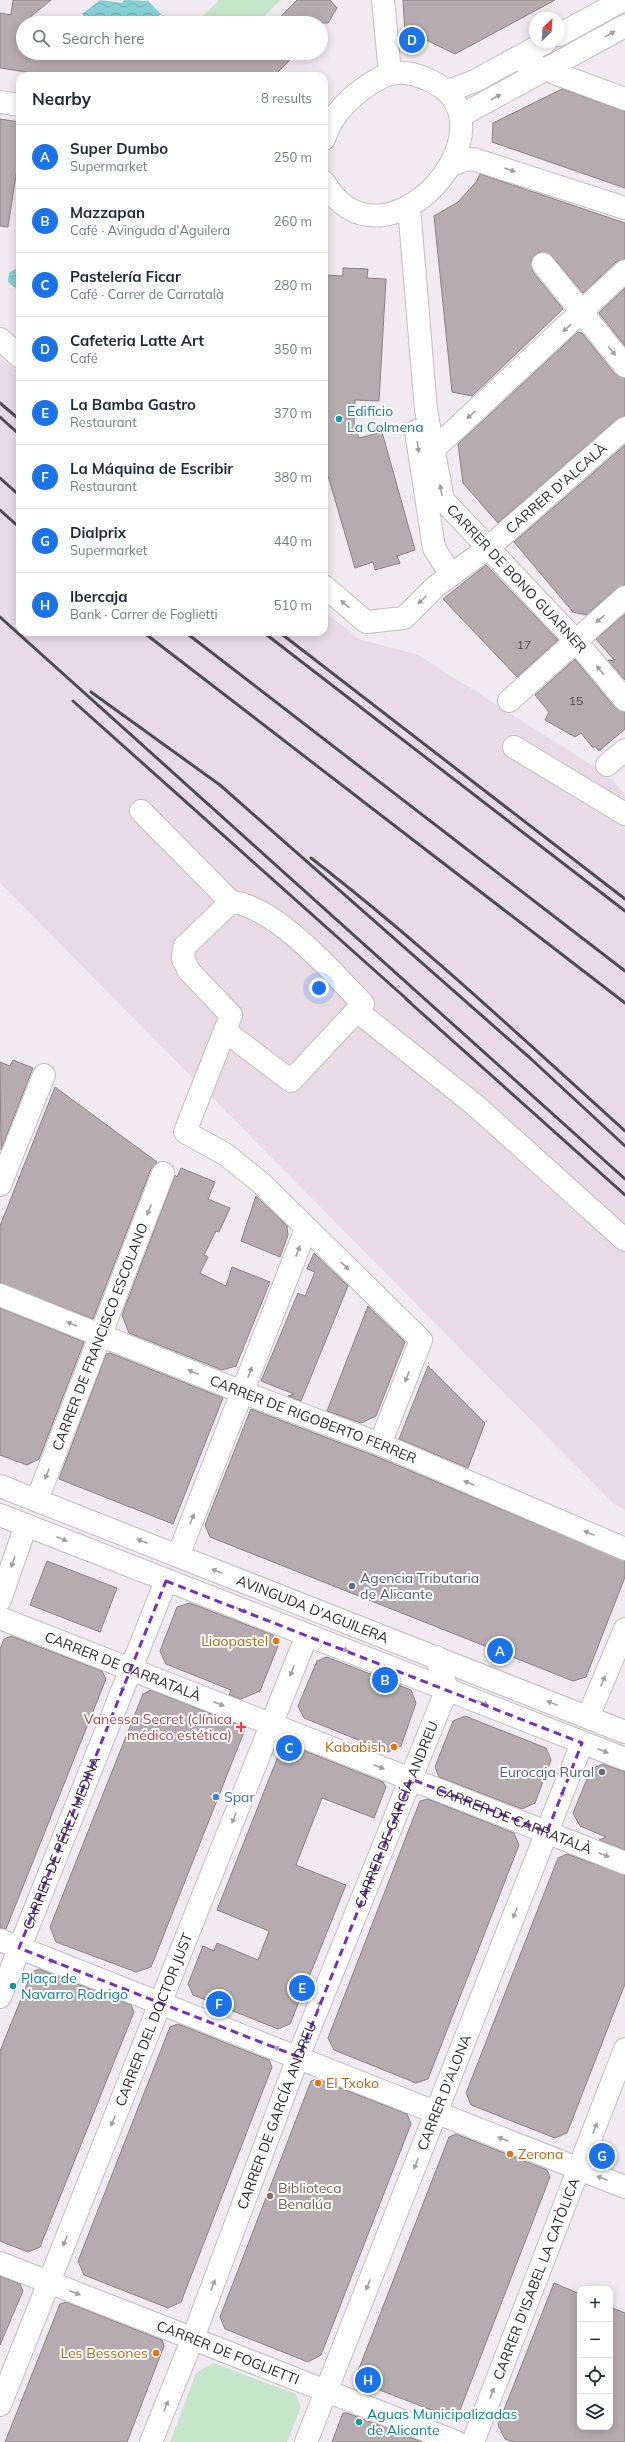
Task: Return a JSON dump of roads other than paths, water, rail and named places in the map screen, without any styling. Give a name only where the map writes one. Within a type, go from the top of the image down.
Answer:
[{"type":"street","points":[[384,0],[390,73]]},
{"type":"street","points":[[565,31],[601,6],[622,0]]},
{"type":"street","points":[[462,116],[625,26]]},
{"type":"street","points":[[448,91],[475,81],[535,48]]},
{"type":"street","points":[[516,59],[625,99]]},
{"type":"street","points":[[328,130],[342,107],[355,93],[390,73],[404,72],[421,76],[448,91],[462,116],[459,139],[450,166],[423,197],[400,211],[371,215],[348,209],[337,202],[328,188]]},
{"type":"street","points":[[0,102],[16,104]]},
{"type":"street","points":[[450,166],[464,160],[473,159],[625,208]]},
{"type":"street","name":"CARRER DE BONO GUARNER","points":[[400,211],[426,410],[443,500],[576,640],[625,700]]},
{"type":"street","name":"CARRER DE BONO GUARNER","points":[[400,211],[396,231],[408,326],[415,428],[434,548],[451,575]]},
{"type":"street","points":[[543,264],[625,366]]},
{"type":"street","points":[[434,449],[582,313],[625,271]]},
{"type":"street","points":[[0,339],[16,353]]},
{"type":"street","name":"CARRER D'ALCALÀ","points":[[328,589],[366,622],[404,618],[435,587],[488,548],[625,428]]},
{"type":"street","points":[[509,701],[625,597]]},
{"type":"street","points":[[514,747],[625,814]]},
{"type":"street","points":[[607,765],[625,750]]},
{"type":"street","points":[[140,812],[231,902]]},
{"type":"street","points":[[225,1031],[291,1081],[363,1004],[289,930],[241,902],[231,902],[184,947],[183,959],[189,970],[231,1015],[185,1132],[225,1154],[260,1182],[306,1229],[421,1340],[380,1444]]},
{"type":"street","points":[[357,1011],[475,1105],[625,1240]]},
{"type":"street","points":[[0,1186],[44,1075]]},
{"type":"street","name":"CARRER DE FRANCISCO ESCOLANO","points":[[37,1500],[164,1173]]},
{"type":"street","points":[[178,1556],[306,1229]]},
{"type":"street","name":"CARRER DE RIGOBERTO FERRER","points":[[0,1295],[242,1392],[380,1444],[625,1549]]},
{"type":"street","name":"AVINGUDA D'AGUILERA","points":[[0,1486],[625,1732]]},
{"type":"street","name":"AVINGUDA D'AGUILERA","points":[[0,1515],[625,1759]]},
{"type":"street","points":[[0,1600],[26,1525]]},
{"type":"street","name":"CARRER DE PÉREZ MEDINA","points":[[10,1944],[131,1669],[166,1581]]},
{"type":"street","name":"CARRER DE CARRATALÀ","points":[[0,1618],[625,1863]]},
{"type":"street","points":[[588,1717],[625,1629]]},
{"type":"street","name":"CARRER DEL DOCTOR JUST","points":[[0,2405],[307,1635]]},
{"type":"street","points":[[436,1657],[447,1689]]},
{"type":"street","name":"CARRER DE GARCÍA ANDREU","points":[[151,2442],[193,2338],[299,2057],[447,1689]]},
{"type":"street","name":"CARRER D'ALONA","points":[[306,2442],[582,1742]]},
{"type":"street","points":[[0,1997],[10,1944],[625,2187]]},
{"type":"street","name":"CARRER D'ISABEL LA CATÒLICA","points":[[473,2442],[625,2049]]},
{"type":"street","name":"CARRER DE FOGLIETTI","points":[[0,2263],[48,2283],[327,2390],[456,2442]]},
{"type":"water","points":[[100,0],[122,3],[124,0],[148,1],[161,14],[159,16],[83,16],[82,14]]},
{"type":"water","points":[[16,269],[16,289],[8,282],[9,273]]},
{"type":"railway","points":[[0,403],[16,417]]},
{"type":"railway","points":[[0,417],[16,431]]},
{"type":"railway","points":[[0,478],[16,492]]},
{"type":"railway","points":[[0,510],[16,524]]},
{"type":"railway","points":[[0,617],[16,631]]},
{"type":"railway","points":[[21,636],[625,1179]]},
{"type":"railway","points":[[148,636],[625,1003]]},
{"type":"railway","points":[[190,636],[625,971]]},
{"type":"railway","points":[[268,636],[625,911]]},
{"type":"railway","points":[[284,636],[625,899]]},
{"type":"railway","points":[[91,692],[220,785],[530,1058],[625,1146]]},
{"type":"railway","points":[[73,701],[410,1002]]},
{"type":"railway","points":[[311,858],[432,957],[625,1131]]},
{"type":"railway","points":[[406,999],[625,1195]]},
{"type":"place","name":"Cafeteria Latte Art","points":[[412,40]]},
{"type":"place","name":"Edificio La Colmena","points":[[339,419]]},
{"type":"place","name":"Agencia Tributaria de Alicante","points":[[352,1586]]},
{"type":"place","name":"Liaopastel","points":[[276,1641]]},
{"type":"place","name":"Super Dumbo","points":[[500,1651]]},
{"type":"place","name":"Mazzapan","points":[[385,1680]]},
{"type":"place","name":"Vanessa Secret (clínica médico estética)","points":[[241,1727]]},
{"type":"place","name":"Kababish","points":[[394,1747]]},
{"type":"place","name":"Pastelería Ficar","points":[[289,1748]]},
{"type":"place","name":"Eurocaja Rural","points":[[602,1772]]},
{"type":"place","name":"Spar","points":[[216,1797]]},
{"type":"place","name":"Plaça de Navarro Rodrigo","points":[[13,1986]]},
{"type":"place","name":"La Bamba Gastro","points":[[302,1988]]},
{"type":"place","name":"La Máquina de Escribir","points":[[219,2004]]},
{"type":"place","name":"El Txoko","points":[[318,2083]]},
{"type":"place","name":"Zerona","points":[[510,2154]]},
{"type":"place","name":"Dialprix","points":[[602,2156]]},
{"type":"place","name":"Biblioteca Benalúa","points":[[270,2196]]},
{"type":"place","name":"Les Bessones","points":[[156,2353]]},
{"type":"place","name":"Ibercaja","points":[[368,2380]]},
{"type":"place","name":"Aguas Municipalizadas de Alicante","points":[[359,2422]]}]
